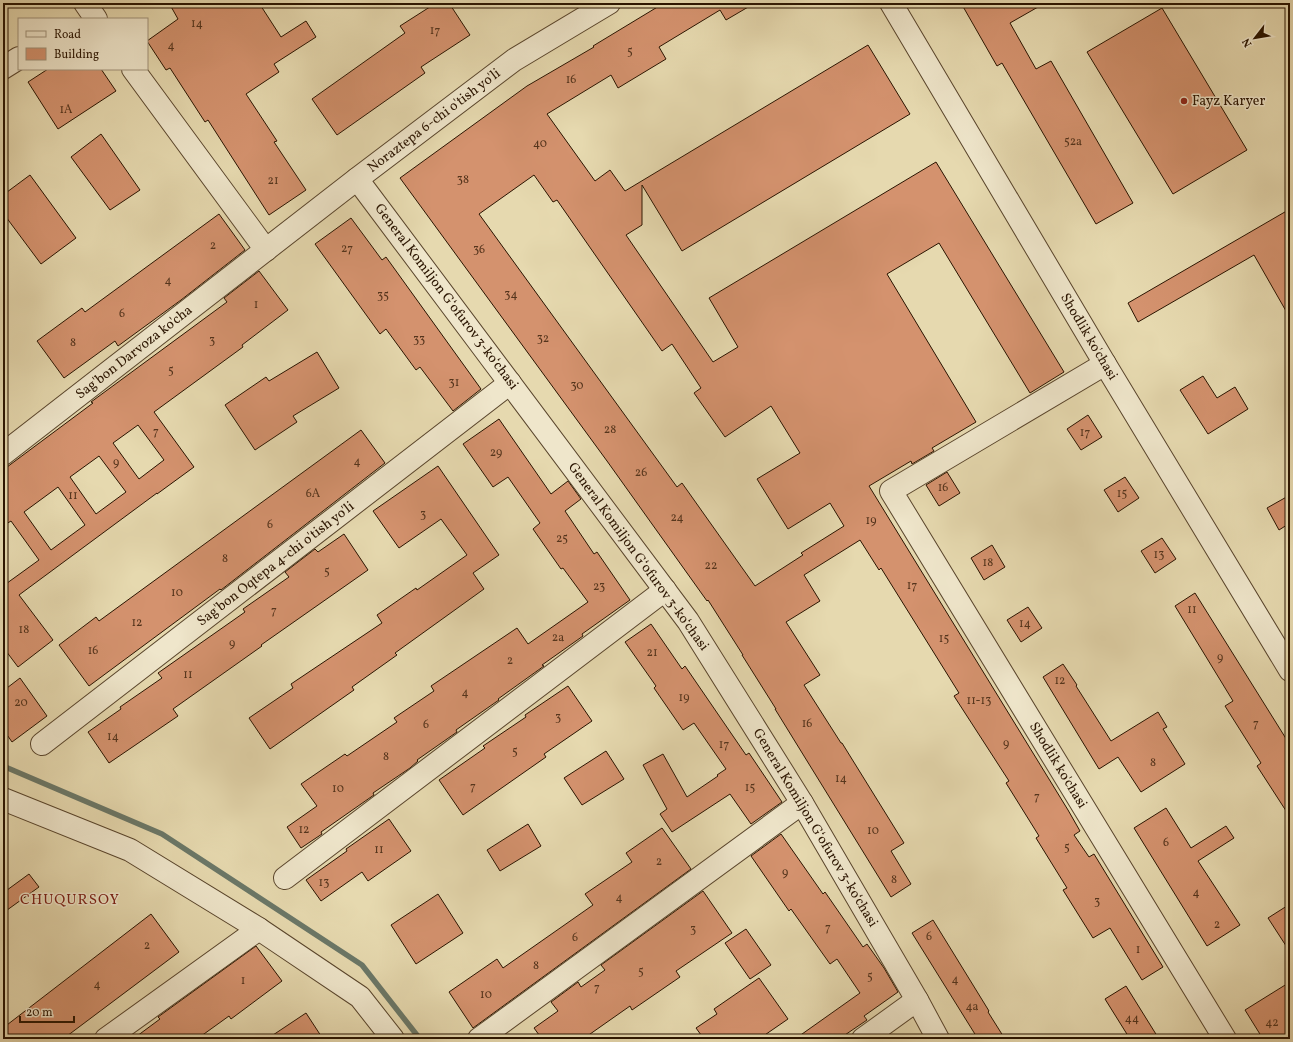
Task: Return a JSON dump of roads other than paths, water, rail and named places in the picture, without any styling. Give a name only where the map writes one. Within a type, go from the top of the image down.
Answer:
[{"type":"street","name":"Noraztepa 6-chi o'tish yo'li","points":[[266,250],[514,60],[609,3]]},
{"type":"street","name":"Shodlik ko'chasi","points":[[891,3],[1105,364],[1290,670]]},
{"type":"street","points":[[3,68],[18,59]]},
{"type":"street","points":[[134,70],[266,250]]},
{"type":"street","name":"General Komiljon Gʻofurov 3-koʻchasi","points":[[357,179],[688,621],[802,803],[917,1000],[938,1039]]},
{"type":"street","name":"Sag'bon Darvoza ko'cha","points":[[3,454],[266,250]]},
{"type":"street","name":"Shodlik ko'chasi","points":[[1105,364],[891,491],[1225,1039]]},
{"type":"street","name":"Sag'bon Oqtepa 4-chi o'tish yo'li","points":[[42,744],[510,383]]},
{"type":"street","points":[[285,878],[665,590]]},
{"type":"street","points":[[3,799],[130,850],[259,928],[360,997],[393,1039]]},
{"type":"street","points":[[479,1039],[802,803]]},
{"type":"street","points":[[106,1039],[259,928]]},
{"type":"street","points":[[863,1039],[917,1000]]},
{"type":"waterway","points":[[3,766],[162,834],[362,965],[420,1039]]},
{"type":"place","name":"Fayz Karyer","points":[[1184,101]]},
{"type":"district","name":"CHUQURSOY","points":[[70,900]]}]
